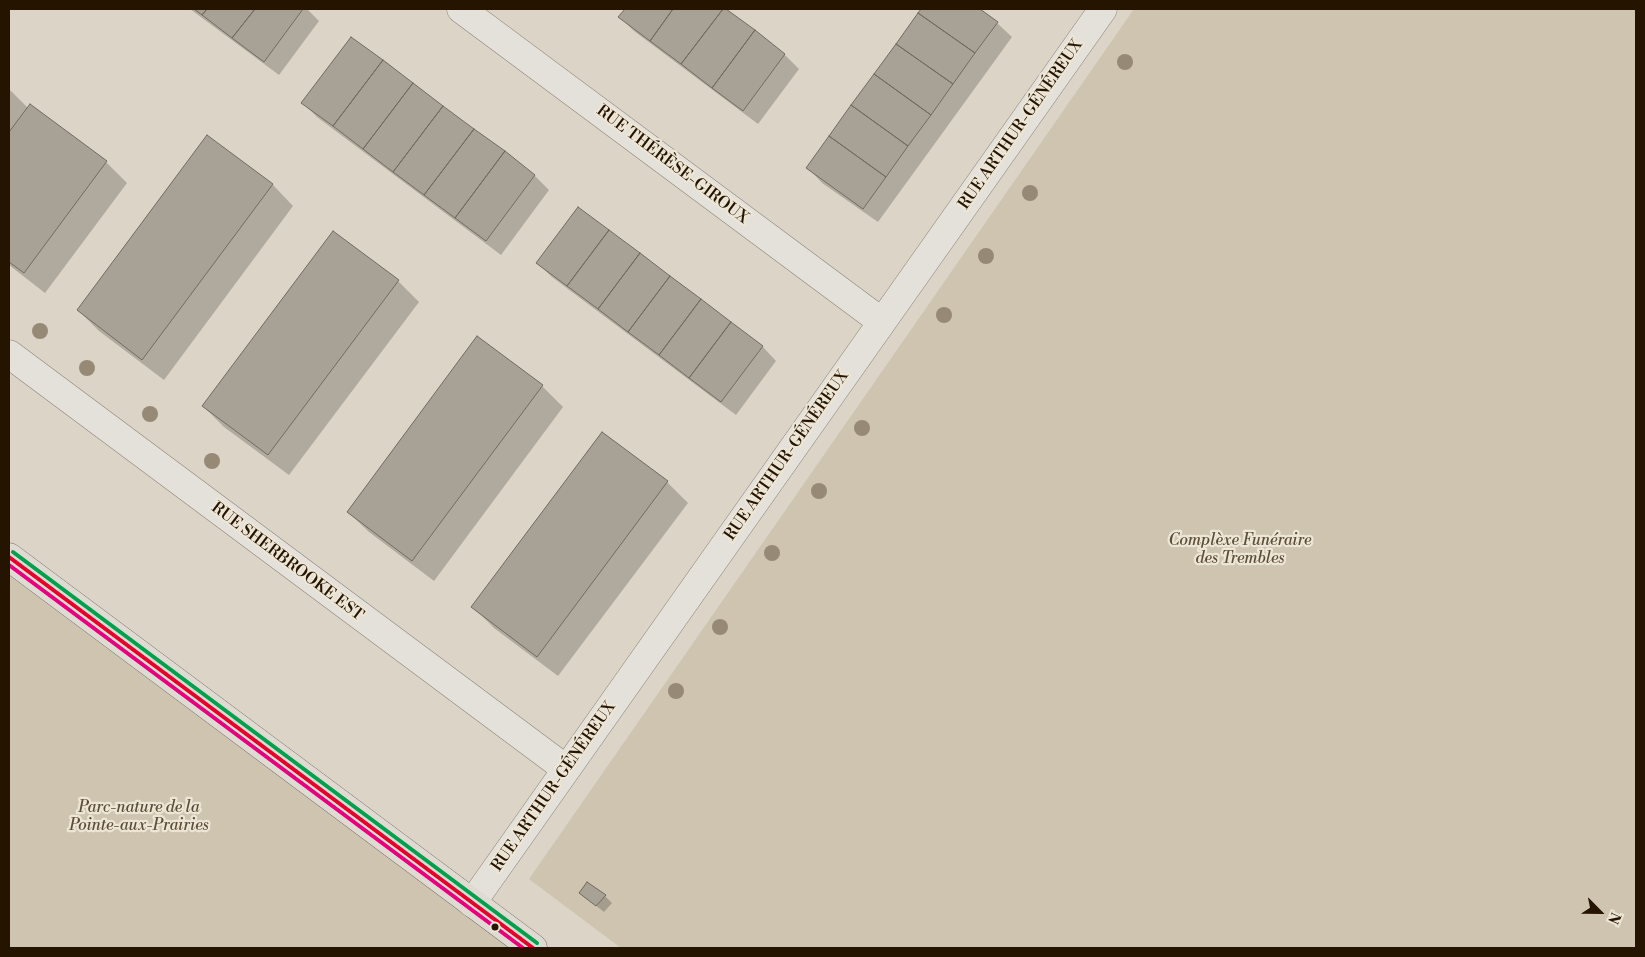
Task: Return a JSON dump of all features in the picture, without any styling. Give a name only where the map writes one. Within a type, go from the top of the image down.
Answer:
[{"type":"main road","points":[[9,557],[533,948]]},
{"type":"street","name":"RUE THÉRÈSE-GIROUX","points":[[462,9],[882,322]]},
{"type":"street","name":"RUE ARTHUR-GÉNÉREUX","points":[[472,903],[1103,9]]},
{"type":"street","name":"RUE SHERBROOKE EST","points":[[9,354],[566,769]]},
{"type":"green space","name":"Complèxe Funéraire des Trembles","points":[[1134,9],[1636,9],[1636,948],[621,948],[529,879]]},
{"type":"green space","name":"Parc-nature de la Pointe-aux-Prairies","points":[[9,557],[533,948],[9,948]]},
{"type":"building","points":[[194,9],[207,9],[202,15]]},
{"type":"building","points":[[207,9],[255,9],[232,38],[202,15]]},
{"type":"building","points":[[255,9],[303,9],[264,62],[232,38]]},
{"type":"building","points":[[625,9],[673,9],[650,41],[618,17]]},
{"type":"building","points":[[673,9],[723,9],[681,64],[650,41]]},
{"type":"building","points":[[723,9],[726,9],[755,30],[712,88],[681,64]]},
{"type":"building","points":[[921,9],[980,9],[998,22],[975,53],[918,13]]},
{"type":"building","points":[[918,13],[975,53],[953,84],[896,44]]},
{"type":"building","points":[[755,30],[785,54],[743,111],[712,88]]},
{"type":"building","points":[[351,37],[383,60],[333,126],[301,103]]},
{"type":"building","points":[[896,44],[953,84],[931,115],[874,74]]},
{"type":"building","points":[[383,60],[413,83],[363,149],[333,126]]},
{"type":"building","points":[[874,74],[931,115],[908,146],[851,105]]},
{"type":"building","points":[[413,83],[443,106],[393,172],[363,149]]},
{"type":"building","points":[[30,104],[107,161],[24,273],[9,262],[9,132]]},
{"type":"building","points":[[851,105],[908,146],[886,177],[829,136]]},
{"type":"building","points":[[443,106],[474,129],[424,195],[393,172]]},
{"type":"building","points":[[474,129],[505,151],[455,218],[424,195]]},
{"type":"building","points":[[207,135],[273,184],[142,360],[77,310]]},
{"type":"building","points":[[829,136],[886,177],[863,209],[806,168]]},
{"type":"building","points":[[505,151],[535,175],[486,241],[455,218]]},
{"type":"building","points":[[578,207],[609,230],[567,286],[536,263]]},
{"type":"building","points":[[609,230],[640,253],[598,309],[567,286]]},
{"type":"building","points":[[333,231],[399,280],[268,455],[202,406]]},
{"type":"building","points":[[640,253],[670,276],[628,332],[598,309]]},
{"type":"building","points":[[670,276],[701,299],[659,355],[628,332]]},
{"type":"building","points":[[701,299],[731,322],[689,378],[659,355]]},
{"type":"building","points":[[731,322],[763,346],[721,402],[689,378]]},
{"type":"building","points":[[477,336],[543,385],[412,561],[347,512]]},
{"type":"building","points":[[602,432],[668,481],[537,657],[471,607]]},
{"type":"building","points":[[587,882],[606,895],[596,906],[579,893]]},
{"type":"transit line","points":[[13,552],[537,943]]},
{"type":"transit line","points":[[9,557],[533,948]]},
{"type":"transit line","points":[[9,565],[523,948]]}]
